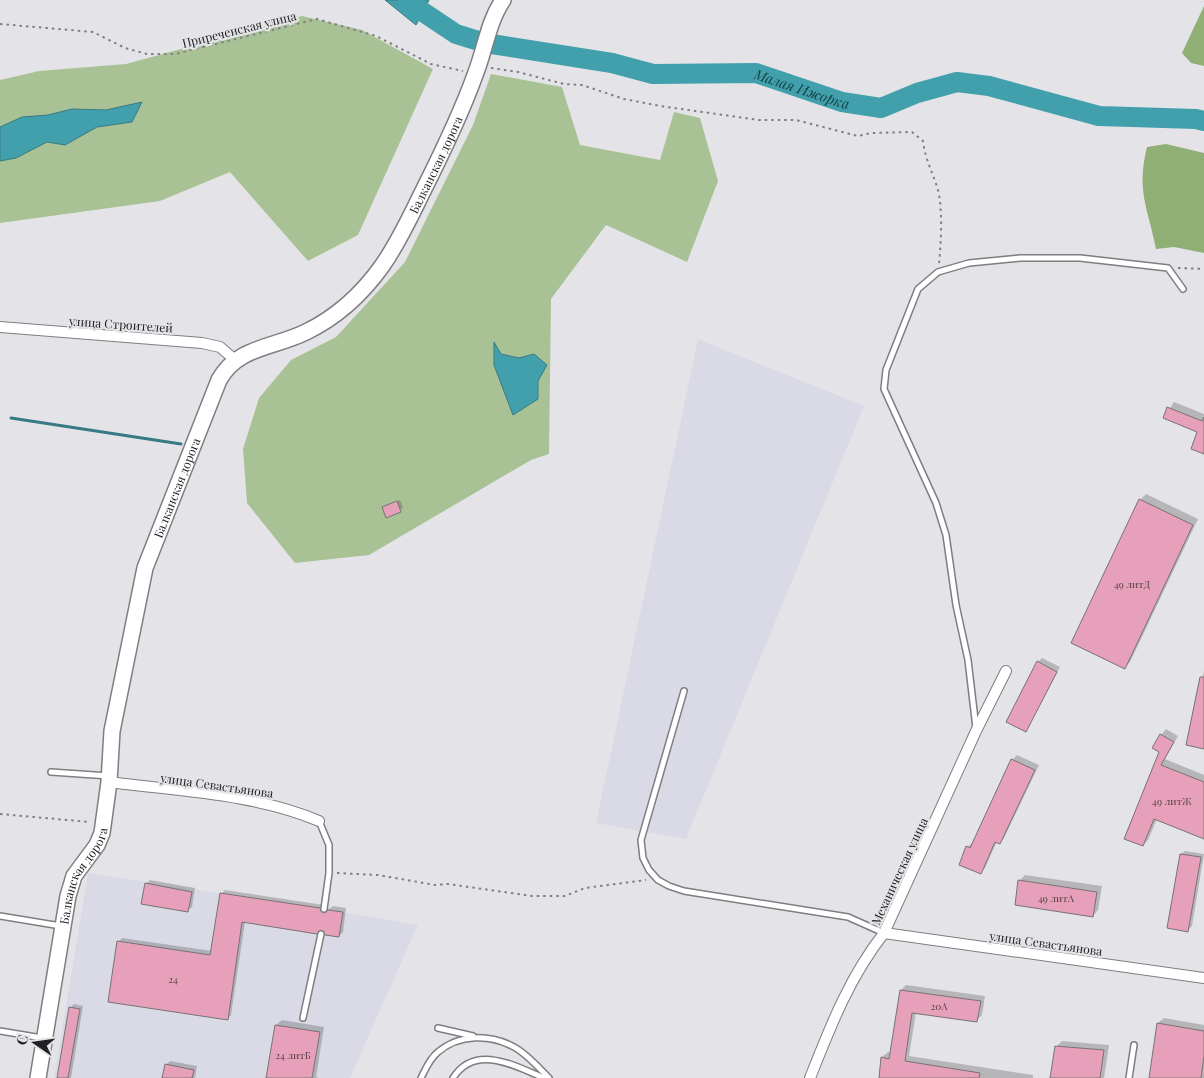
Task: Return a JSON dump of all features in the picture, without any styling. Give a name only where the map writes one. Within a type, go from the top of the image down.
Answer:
[{"type":"street","name":"Балканская дорога","points":[[38,1078],[63,927],[74,876],[97,845],[104,823],[112,731],[119,688],[145,568],[219,380],[225,368],[234,359],[305,333],[331,318],[360,294],[383,265],[404,230],[445,147],[478,68],[499,6]]},
{"type":"street","name":"улица Строителей","points":[[0,327],[202,343],[220,347],[234,359]]},
{"type":"street","name":"Механическая улица","points":[[810,1078],[841,1002],[863,960],[884,933],[976,731],[1006,671]]},
{"type":"street","name":"улица Севастьянова","points":[[109,779],[263,803],[292,809],[319,821]]},
{"type":"street","name":"улица Севастьянова","points":[[884,933],[1204,978]]},
{"type":"lane","points":[[976,731],[968,660],[956,605],[946,535],[936,503],[884,389],[886,370],[918,289],[938,272],[969,263],[1020,258],[1080,258],[1168,268],[1183,289]]},
{"type":"lane","points":[[684,691],[641,840],[643,858],[649,870],[658,880],[684,891],[848,917],[884,933]]},
{"type":"lane","points":[[51,772],[109,779]]},
{"type":"lane","points":[[319,821],[329,845],[329,873],[324,909]]},
{"type":"lane","points":[[0,916],[63,927]]},
{"type":"lane","points":[[303,1018],[320,934]]},
{"type":"lane","points":[[438,1028],[491,1039],[514,1047],[530,1059],[549,1078]]},
{"type":"lane","points":[[0,1031],[45,1038]]},
{"type":"lane","points":[[421,1078],[437,1052],[456,1041],[473,1036]]},
{"type":"lane","points":[[1129,1078],[1134,1044]]},
{"type":"lane","points":[[453,1078],[458,1069],[471,1062],[488,1058],[510,1064],[544,1078]]},
{"type":"path","name":"Приреченская улица","points":[[0,24],[93,32],[125,48],[140,52],[175,54],[316,19],[376,36],[431,64],[518,72],[564,84],[582,85],[624,99],[660,106],[759,120],[796,120],[858,136],[912,132],[920,136],[923,141],[927,162],[938,189],[941,210],[938,272]]},
{"type":"path","points":[[1168,268],[1204,269]]},
{"type":"path","points":[[0,814],[104,823]]},
{"type":"path","points":[[329,873],[378,875],[435,885],[448,884],[532,896],[565,896],[585,888],[618,882],[639,879],[658,880]]},
{"type":"shaded area","points":[[698,339],[864,406],[686,839],[596,823]]},
{"type":"shaded area","points":[[88,873],[418,925],[350,1078],[54,1078]]},
{"type":"green space","points":[[1204,6],[1204,66],[1191,63],[1182,53]]},
{"type":"green space","points":[[302,16],[362,30],[433,69],[358,235],[308,261],[230,172],[160,201],[0,223],[0,80],[39,71],[126,64]]},
{"type":"green space","points":[[491,74],[562,87],[580,145],[660,160],[674,112],[700,118],[718,181],[687,262],[606,225],[551,299],[549,454],[531,460],[369,555],[295,563],[247,503],[243,449],[259,398],[291,360],[336,337],[405,262],[473,125]]},
{"type":"green space","points":[[1166,144],[1204,153],[1204,253],[1174,247],[1156,249],[1144,199],[1144,163],[1147,147]]},
{"type":"water","points":[[385,0],[429,0],[416,25]]},
{"type":"water","points":[[142,102],[132,122],[97,127],[65,145],[47,142],[16,158],[0,161],[0,127],[22,117],[48,115],[72,109],[106,110]]},
{"type":"water","points":[[494,342],[501,354],[519,358],[534,354],[547,365],[538,381],[538,399],[513,415],[494,365]]},
{"type":"building","points":[[1167,407],[1202,421],[1204,417],[1204,454],[1191,449],[1197,432],[1163,418]]},
{"type":"building","points":[[1139,499],[1193,525],[1125,669],[1071,643]]},
{"type":"building","points":[[397,501],[401,512],[386,518],[382,507]]},
{"type":"building","points":[[1037,661],[1057,672],[1026,732],[1006,722]]},
{"type":"building","points":[[1200,677],[1204,677],[1204,749],[1186,745]]},
{"type":"building","points":[[1160,734],[1174,742],[1161,765],[1204,782],[1204,839],[1154,819],[1143,846],[1124,839],[1159,752],[1152,748]]},
{"type":"building","points":[[1011,759],[1035,770],[1000,844],[995,842],[981,874],[959,865],[966,846],[970,848]]},
{"type":"building","points":[[1180,854],[1201,857],[1188,932],[1167,928]]},
{"type":"building","points":[[1018,880],[1097,892],[1093,917],[1015,905]]},
{"type":"building","points":[[145,883],[192,892],[188,912],[141,904]]},
{"type":"building","points":[[220,893],[320,908],[323,913],[328,910],[343,912],[339,937],[325,935],[321,930],[317,934],[242,922],[228,1020],[108,1002],[117,941],[210,955]]},
{"type":"building","points":[[900,990],[981,1001],[977,1022],[912,1013],[905,1061],[980,1073],[979,1078],[879,1078],[881,1057],[889,1059]]},
{"type":"building","points":[[69,1007],[80,1009],[68,1078],[57,1078]]},
{"type":"building","points":[[1157,1023],[1204,1031],[1204,1056],[1201,1078],[1149,1078]]},
{"type":"building","points":[[275,1025],[320,1032],[312,1078],[266,1078]]},
{"type":"building","points":[[1055,1046],[1104,1050],[1100,1078],[1050,1078]]},
{"type":"building","points":[[165,1064],[194,1070],[192,1078],[162,1078]]},
{"type":"waterway","name":"Малая Ижорка","points":[[408,0],[456,34],[485,43],[612,63],[653,74],[756,73],[842,102],[881,108],[917,93],[957,82],[989,86],[1099,116],[1196,119],[1204,121]]},
{"type":"waterway","points":[[11,418],[181,444]]}]
